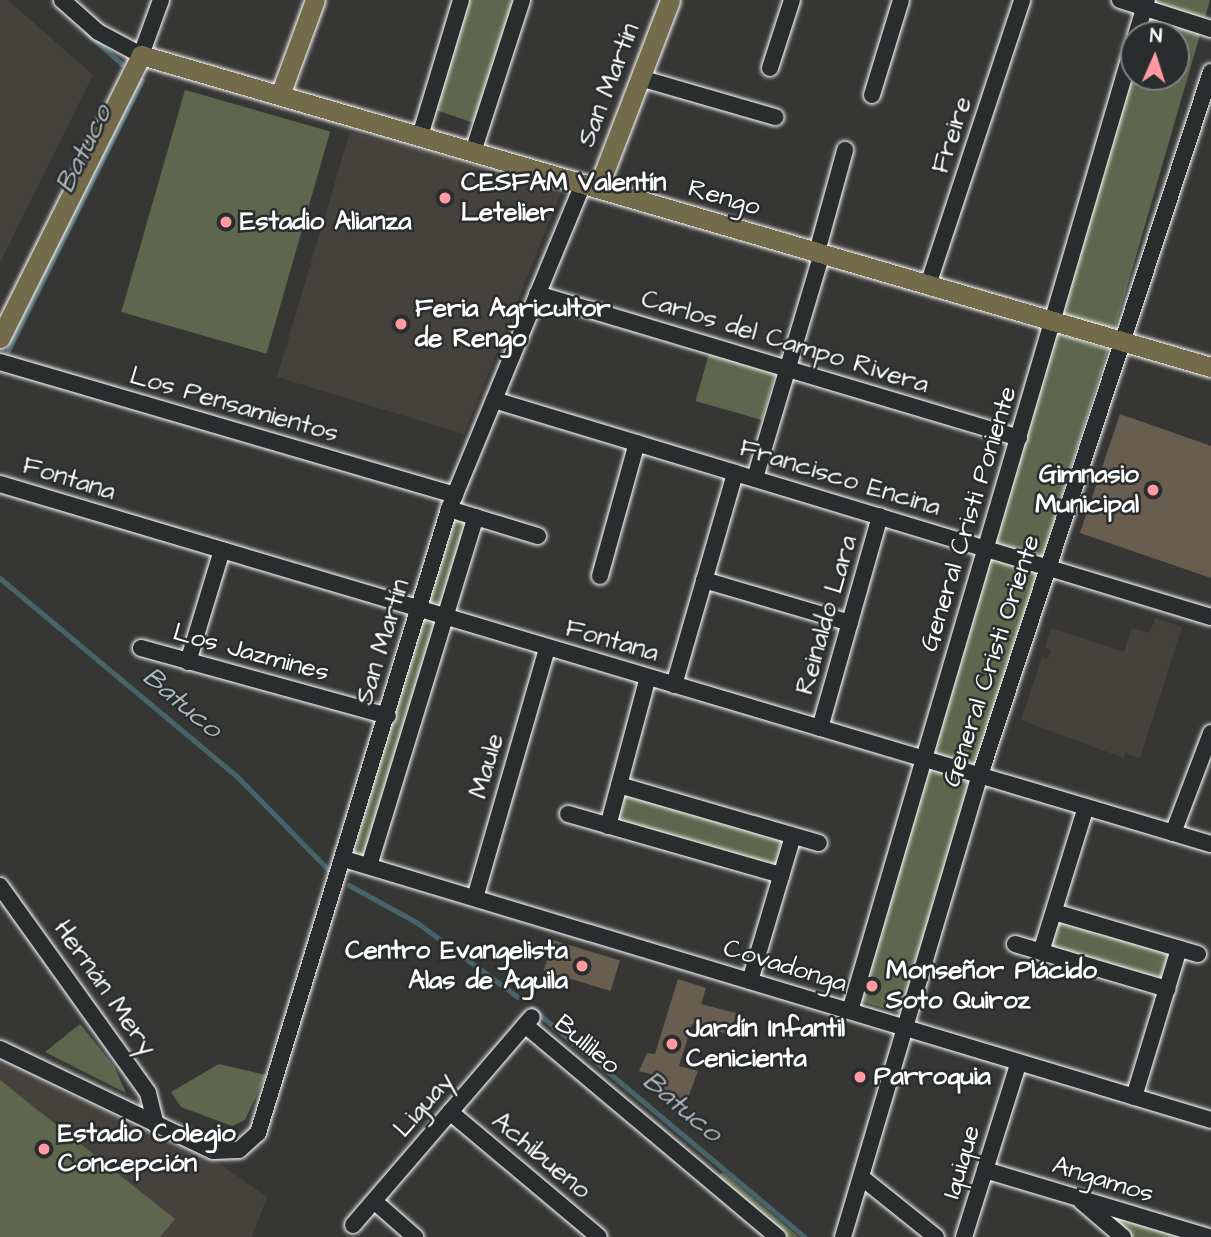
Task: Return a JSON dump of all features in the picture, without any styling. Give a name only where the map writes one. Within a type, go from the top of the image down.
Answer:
[{"type":"main road","points":[[280,95],[315,0]]},
{"type":"main road","name":"San Martín","points":[[590,186],[639,78],[670,0]]},
{"type":"main road","name":"Rengo","points":[[141,55],[1211,367]]},
{"type":"main road","points":[[0,338],[141,55]]},
{"type":"street","points":[[66,5],[141,55],[161,0]]},
{"type":"street","points":[[420,136],[461,0]]},
{"type":"street","points":[[473,152],[522,0]]},
{"type":"street","points":[[770,68],[792,0]]},
{"type":"street","points":[[872,94],[901,0]]},
{"type":"street","name":"Freire","points":[[928,285],[1022,0]]},
{"type":"street","points":[[1120,0],[1146,4],[1211,29]]},
{"type":"street","points":[[1141,21],[1146,4]]},
{"type":"street","name":"General Cristi Oriente","points":[[843,1237],[980,775],[1119,341],[1211,72]]},
{"type":"street","points":[[639,78],[775,117]]},
{"type":"street","name":"General Cristi Poniente","points":[[850,1011],[984,547],[1019,438],[1048,320],[1120,87]]},
{"type":"street","points":[[755,478],[819,253],[845,150]]},
{"type":"street","name":"San Martín","points":[[156,1125],[222,1153],[247,1146],[261,1126],[452,502],[537,293],[590,186]]},
{"type":"street","name":"Carlos del Campo Rivera","points":[[537,293],[1019,438]]},
{"type":"street","name":"Los Pensamientos","points":[[0,362],[452,502],[475,517],[538,536]]},
{"type":"street","name":"Francisco Encina","points":[[494,400],[1048,565],[1211,617]]},
{"type":"street","points":[[600,576],[637,443]]},
{"type":"street","points":[[674,685],[735,473]]},
{"type":"street","name":"Fontana","points":[[0,484],[1211,844]]},
{"type":"street","name":"Reinaldo Lara","points":[[820,728],[880,516]]},
{"type":"street","name":"San Martín","points":[[369,866],[475,517]]},
{"type":"street","points":[[188,662],[222,550]]},
{"type":"street","points":[[704,580],[850,622]]},
{"type":"street","name":"Los Jazmines","points":[[141,648],[388,716]]},
{"type":"street","name":"Maule","points":[[475,898],[547,648]]},
{"type":"street","points":[[608,826],[649,677]]},
{"type":"street","points":[[1173,832],[1211,733]]},
{"type":"street","points":[[619,785],[819,843]]},
{"type":"street","points":[[1041,952],[1086,807]]},
{"type":"street","points":[[568,814],[781,875]]},
{"type":"street","points":[[750,981],[793,835]]},
{"type":"street","name":"Covadonga","points":[[344,859],[1211,1120]]},
{"type":"street","name":"Hernán Mery","points":[[0,886],[148,1093],[156,1125]]},
{"type":"street","points":[[1054,912],[1198,954]]},
{"type":"street","points":[[1015,944],[1167,989]]},
{"type":"street","points":[[1134,1097],[1179,949]]},
{"type":"street","name":"Liguay","points":[[353,1225],[529,1021]]},
{"type":"street","name":"Bullileo","points":[[529,1021],[778,1237]]},
{"type":"street","points":[[0,1049],[156,1125]]},
{"type":"street","name":"Iquique","points":[[964,1237],[1019,1062]]},
{"type":"street","name":"Achibueno","points":[[450,1112],[599,1237]]},
{"type":"street","name":"Angamos","points":[[985,1170],[1208,1237]]},
{"type":"street","points":[[861,1177],[936,1237]]},
{"type":"street","points":[[1077,1198],[1123,1237]]},
{"type":"street","points":[[374,1201],[415,1237]]},
{"type":"shaded area","points":[[0,0],[8,0],[93,75],[0,262]]},
{"type":"shaded area","name":"Feria Agricultor de Rengo","points":[[350,132],[563,188],[464,434],[277,377]]},
{"type":"shaded area","points":[[1155,618],[1182,627],[1140,758],[1125,753],[1124,758],[1021,720],[1042,657],[1048,659],[1051,650],[1045,647],[1051,628],[1124,652],[1132,628],[1150,633]]},
{"type":"shaded area","points":[[0,1063],[220,1164],[267,1197],[252,1237],[0,1237]]},
{"type":"green space","points":[[466,0],[518,0],[477,124],[433,109]]},
{"type":"green space","points":[[1155,0],[1210,0],[1190,69],[1190,21],[1148,21]]},
{"type":"green space","name":"Estadio Alianza","points":[[185,90],[330,132],[266,354],[121,312]]},
{"type":"green space","points":[[1127,91],[1184,91],[1114,332],[1061,315]]},
{"type":"green space","points":[[1055,333],[1108,349],[900,1013],[860,1001]]},
{"type":"green space","points":[[709,354],[775,373],[762,420],[695,401]]},
{"type":"green space","points":[[453,515],[469,521],[367,858],[353,854]]},
{"type":"green space","points":[[624,791],[789,838],[780,870],[615,823]]},
{"type":"green space","points":[[1058,919],[1173,952],[1165,981],[1050,948]]},
{"type":"green space","points":[[80,1024],[114,1066],[126,1093],[45,1052]]},
{"type":"green space","points":[[219,1064],[266,1075],[245,1120],[232,1126],[181,1107],[171,1092]]},
{"type":"green space","name":"Estadio Colegio Concepción","points":[[0,1080],[175,1219],[160,1237],[0,1237]]},
{"type":"green space","points":[[723,1172],[799,1237],[787,1237],[717,1178]]},
{"type":"green space","points":[[1094,1206],[1195,1237],[1130,1237]]},
{"type":"building","name":"Gimnasio Municipal","points":[[1120,414],[1211,446],[1211,578],[1080,533]]},
{"type":"building","name":"Centro Evangelista Alas de Aguila","points":[[553,940],[620,960],[611,991],[544,971]]},
{"type":"building","name":"Jardín Infantil Cenicienta","points":[[678,979],[706,988],[701,1004],[736,1013],[731,1035],[692,1024],[679,1066],[698,1071],[686,1103],[660,1097],[666,1078],[639,1071],[647,1053],[655,1054]]},
{"type":"waterway","name":"Batuco","points":[[86,32],[122,64]]},
{"type":"waterway","name":"Batuco","points":[[8,351],[142,80]]},
{"type":"waterway","name":"Batuco","points":[[0,578],[237,776],[328,869]]},
{"type":"waterway","name":"Batuco","points":[[349,885],[418,923],[518,997]]},
{"type":"waterway","name":"Batuco","points":[[532,1008],[805,1237]]},
{"type":"place","name":"CESFAM Valentín Letelier","points":[[445,198]]},
{"type":"place","name":"Estadio Alianza","points":[[226,222]]},
{"type":"place","name":"Feria Agricultor de Rengo","points":[[401,324]]},
{"type":"place","name":"Gimnasio Municipal","points":[[1153,490]]},
{"type":"place","name":"Centro Evangelista Alas de Aguila","points":[[582,966]]},
{"type":"place","name":"Monseñor Plácido Soto Quiroz","points":[[872,986]]},
{"type":"place","name":"Jardín Infantil Cenicienta","points":[[672,1044]]},
{"type":"place","name":"Parroquia","points":[[860,1077]]},
{"type":"place","name":"Estadio Colegio Concepción","points":[[44,1149]]}]
